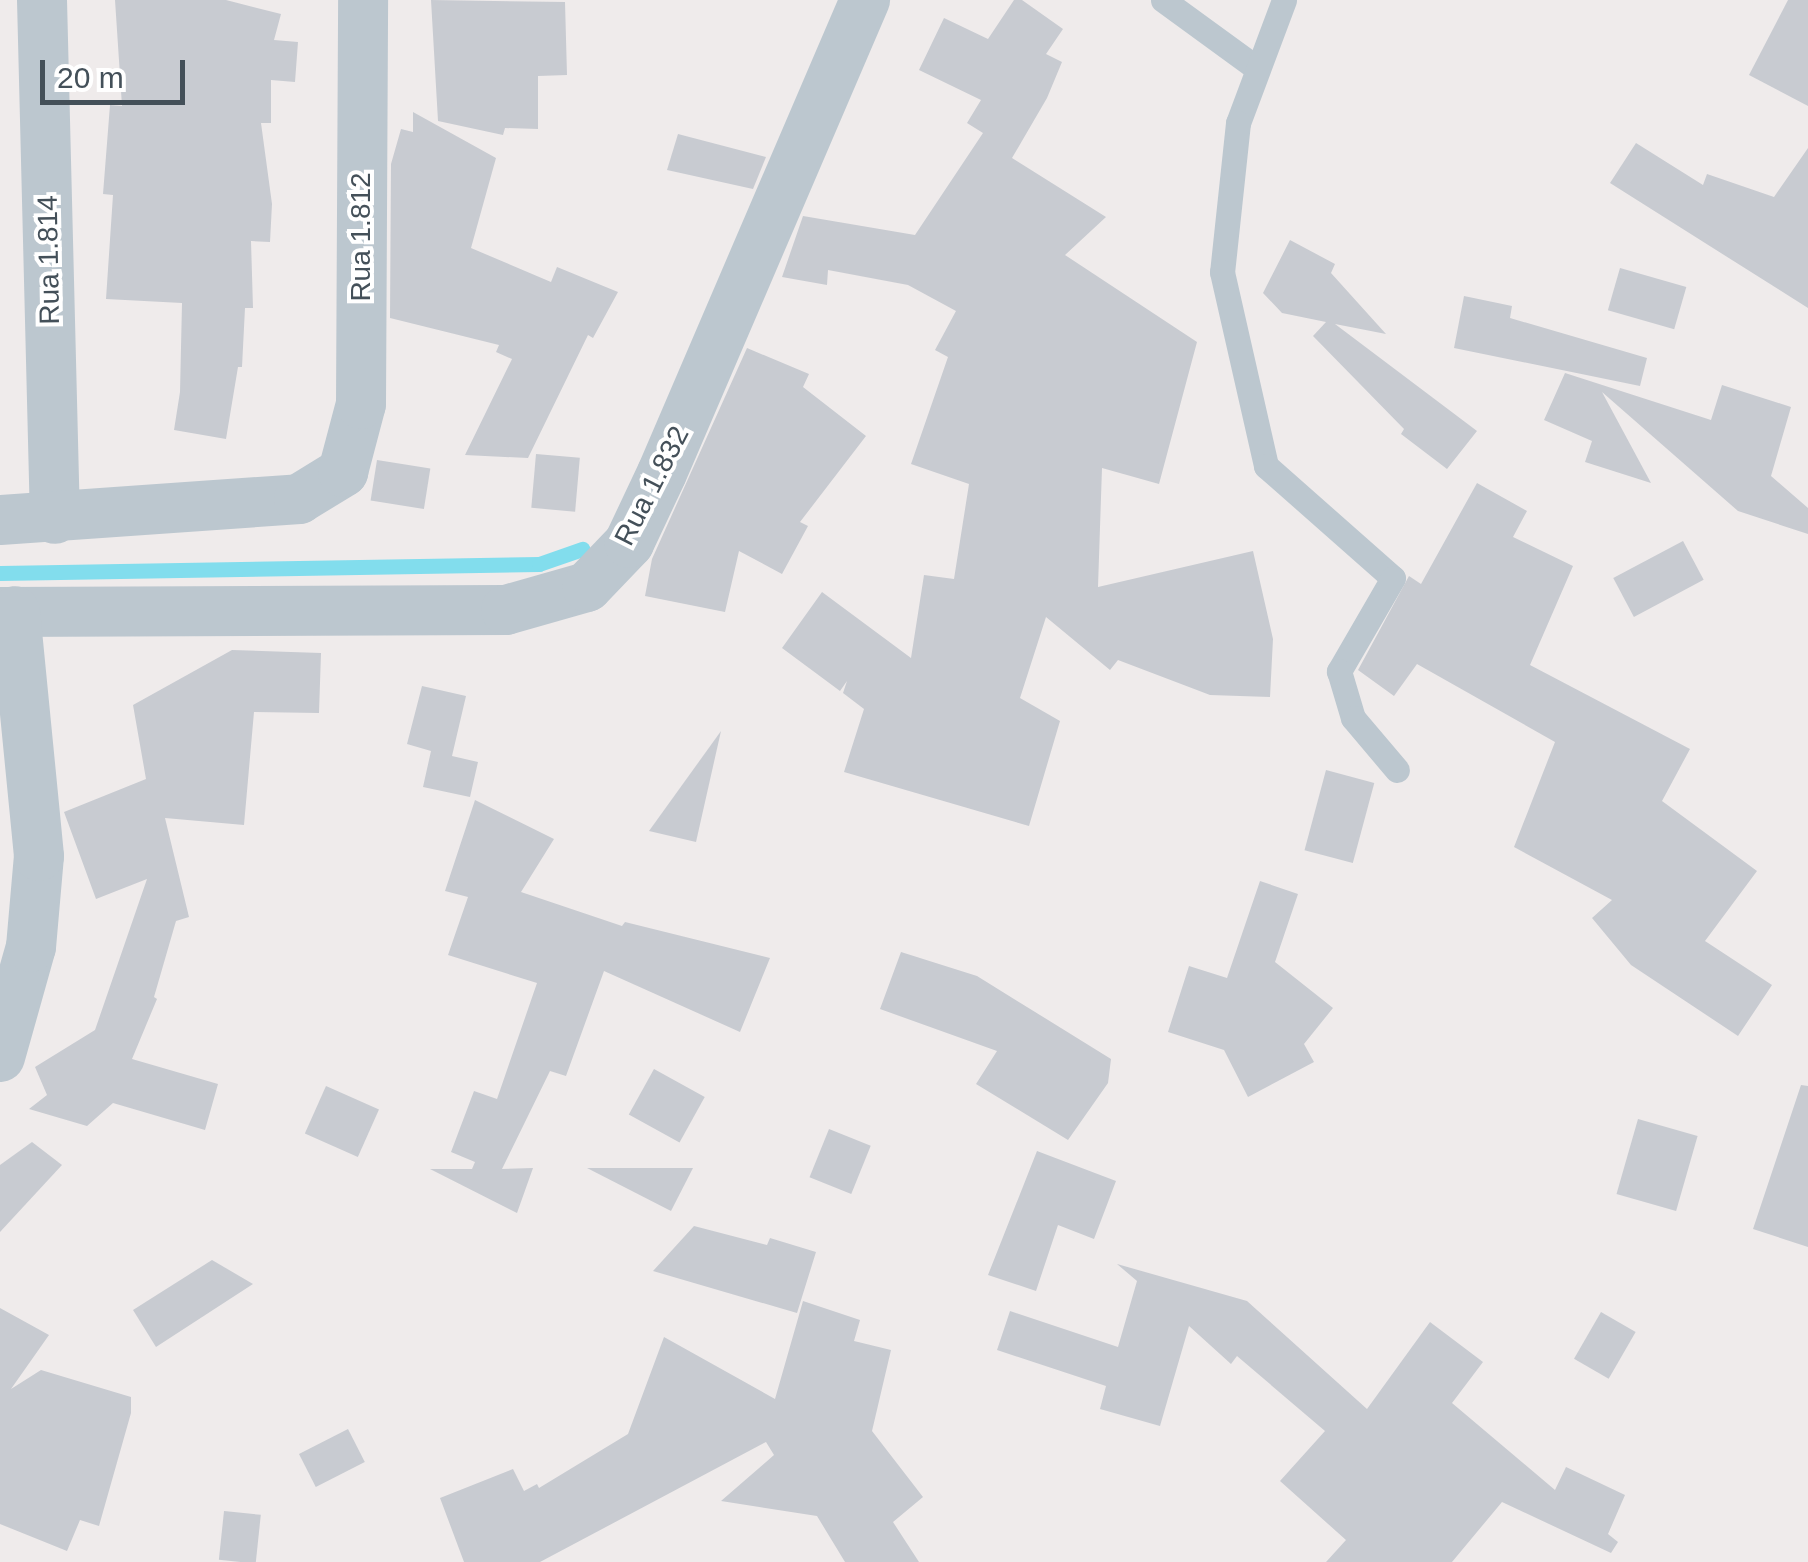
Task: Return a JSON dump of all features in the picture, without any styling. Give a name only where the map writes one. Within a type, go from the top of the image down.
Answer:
[{"type":"street","name":"Rua 1.814","points":[[42,0],[55,519]]},
{"type":"street","name":"Rua 1.812","points":[[55,519],[299,499],[343,472],[361,404],[363,0]]},
{"type":"street","name":"Rua 1.832","points":[[7,612],[506,610],[587,587],[629,543],[865,0]]},
{"type":"street","points":[[0,520],[55,519]]},
{"type":"street","points":[[0,1057],[31,947],[39,856],[7,612]]},
{"type":"lane","points":[[1163,0],[1258,69]]},
{"type":"lane","points":[[1284,0],[1238,123],[1222,272],[1266,466],[1393,578],[1339,671],[1353,718],[1397,770]]},
{"type":"building","points":[[115,0],[226,0],[281,14],[274,40],[298,42],[295,82],[271,80],[271,123],[261,123],[272,204],[270,242],[251,241],[253,308],[245,308],[242,367],[238,367],[226,439],[174,430],[180,392],[182,303],[106,299],[113,195],[103,194],[110,105],[122,106]]},
{"type":"building","points":[[431,0],[565,2],[567,75],[538,76],[538,129],[505,128],[503,135],[438,121]]},
{"type":"building","points":[[1014,0],[1022,0],[1063,29],[1046,54],[1062,62],[1047,98],[1012,158],[1106,217],[1065,255],[1197,342],[1159,484],[1102,468],[1098,587],[1253,551],[1273,639],[1270,697],[1210,695],[1118,660],[1110,670],[1046,617],[1020,698],[1060,721],[1029,826],[844,772],[864,709],[843,693],[847,681],[840,691],[782,648],[822,592],[911,658],[924,575],[954,579],[969,484],[911,464],[948,357],[935,350],[956,311],[908,285],[828,270],[827,285],[782,277],[803,216],[915,235],[983,133],[967,123],[981,100],[919,70],[944,18],[988,39]]},
{"type":"building","points":[[1788,0],[1808,0],[1808,106],[1749,75]]},
{"type":"building","points":[[413,112],[496,158],[471,248],[551,282],[557,267],[618,292],[593,338],[588,335],[528,458],[465,455],[512,359],[496,352],[499,345],[390,318],[391,164],[401,129],[413,132]]},
{"type":"building","points":[[678,134],[766,157],[753,189],[667,170]]},
{"type":"building","points":[[1636,143],[1703,185],[1707,174],[1774,197],[1808,148],[1808,308],[1610,183]]},
{"type":"building","points":[[1290,240],[1335,264],[1331,273],[1386,334],[1335,324],[1477,431],[1447,469],[1401,434],[1404,429],[1313,336],[1326,322],[1282,313],[1263,293]]},
{"type":"building","points":[[1620,268],[1686,287],[1674,329],[1608,310]]},
{"type":"building","points":[[1464,296],[1512,306],[1510,318],[1647,358],[1640,386],[1454,348]]},
{"type":"building","points":[[747,348],[809,374],[803,387],[866,436],[800,522],[808,526],[782,574],[739,551],[725,612],[645,596],[652,559]]},
{"type":"building","points":[[1565,373],[1711,420],[1722,385],[1791,407],[1771,476],[1808,508],[1808,534],[1738,511],[1602,392],[1651,483],[1585,462],[1592,441],[1544,420]]},
{"type":"building","points":[[536,454],[580,458],[575,512],[531,508]]},
{"type":"building","points":[[377,460],[430,468],[424,509],[371,500]]},
{"type":"building","points":[[1477,483],[1527,511],[1513,537],[1573,566],[1530,665],[1690,749],[1662,801],[1757,871],[1705,941],[1772,985],[1738,1036],[1631,965],[1592,918],[1612,900],[1514,847],[1555,742],[1417,664],[1394,696],[1358,670],[1409,576],[1421,584]]},
{"type":"building","points":[[1683,541],[1704,580],[1634,617],[1613,578]]},
{"type":"building","points":[[232,650],[321,653],[319,713],[254,712],[244,825],[165,818],[189,917],[176,921],[154,997],[157,999],[132,1059],[218,1084],[205,1130],[113,1103],[87,1126],[29,1109],[47,1095],[35,1067],[95,1030],[147,879],[96,899],[64,812],[146,779],[133,705]]},
{"type":"building","points":[[422,686],[466,696],[452,756],[478,762],[470,797],[423,787],[431,751],[407,744]]},
{"type":"building","points":[[721,731],[696,842],[649,831]]},
{"type":"building","points":[[1326,770],[1374,783],[1353,863],[1305,850]]},
{"type":"building","points":[[475,800],[554,839],[521,892],[622,926],[625,922],[770,958],[740,1032],[604,971],[566,1076],[550,1071],[502,1169],[533,1168],[517,1213],[430,1169],[472,1169],[475,1162],[451,1152],[474,1091],[497,1099],[537,983],[448,955],[468,897],[445,891]]},
{"type":"building","points":[[1260,881],[1298,894],[1275,962],[1333,1008],[1304,1044],[1314,1062],[1248,1097],[1224,1050],[1168,1032],[1189,966],[1227,978]]},
{"type":"building","points":[[901,952],[977,976],[1111,1059],[1108,1083],[1068,1140],[976,1084],[997,1051],[880,1009]]},
{"type":"building","points":[[654,1069],[705,1097],[680,1143],[629,1114]]},
{"type":"building","points":[[1801,1085],[1808,1086],[1808,1247],[1753,1229]]},
{"type":"building","points":[[326,1086],[379,1110],[358,1157],[305,1134]]},
{"type":"building","points":[[1638,1119],[1698,1136],[1676,1211],[1617,1194]]},
{"type":"building","points":[[829,1129],[871,1146],[851,1194],[810,1177]]},
{"type":"building","points":[[32,1142],[62,1165],[0,1232],[0,1165]]},
{"type":"building","points":[[1037,1151],[1116,1181],[1094,1239],[1058,1225],[1036,1291],[988,1275]]},
{"type":"building","points":[[587,1168],[693,1168],[671,1211]]},
{"type":"building","points":[[694,1226],[767,1245],[770,1238],[816,1252],[797,1313],[653,1271]]},
{"type":"building","points":[[212,1260],[253,1284],[156,1347],[133,1310]]},
{"type":"building","points":[[1117,1264],[1247,1301],[1367,1409],[1430,1322],[1483,1362],[1452,1403],[1555,1490],[1566,1467],[1625,1495],[1608,1534],[1618,1542],[1611,1553],[1502,1502],[1452,1562],[1326,1562],[1346,1540],[1280,1481],[1325,1431],[1237,1356],[1231,1364],[1189,1326],[1160,1426],[1100,1409],[1106,1386],[997,1350],[1010,1311],[1118,1347],[1137,1281]]},
{"type":"building","points":[[803,1301],[860,1320],[854,1341],[891,1350],[872,1431],[923,1497],[893,1522],[919,1562],[845,1562],[817,1516],[721,1501],[774,1455],[766,1442],[540,1562],[464,1562],[440,1498],[513,1469],[524,1491],[537,1484],[539,1488],[628,1434],[664,1337],[775,1399]]},
{"type":"building","points":[[0,1308],[49,1335],[11,1389],[41,1370],[131,1397],[131,1413],[99,1526],[80,1520],[67,1551],[0,1524]]},
{"type":"building","points":[[1601,1312],[1636,1332],[1609,1379],[1574,1359]]},
{"type":"building","points":[[348,1429],[365,1462],[316,1487],[299,1454]]},
{"type":"building","points":[[224,1511],[261,1515],[256,1562],[219,1560]]},
{"type":"waterway","points":[[0,573],[539,564],[582,549]]}]
